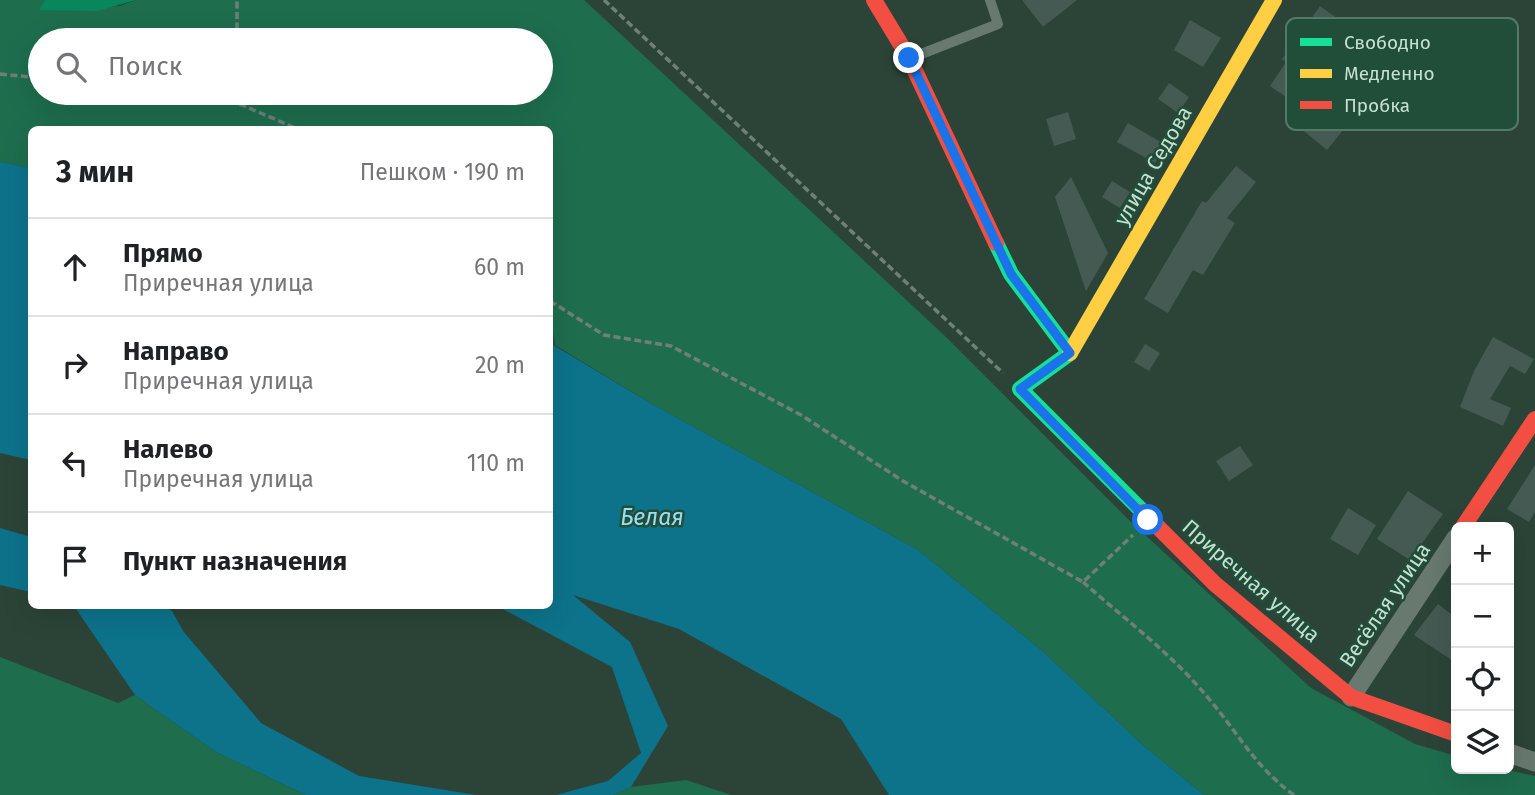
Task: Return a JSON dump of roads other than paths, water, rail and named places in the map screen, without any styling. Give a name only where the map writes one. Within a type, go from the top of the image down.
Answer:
[{"type":"street","points":[[874,0],[909,58],[1011,274],[1070,353]]},
{"type":"street","name":"улица Седова","points":[[1070,353],[1274,0]]},
{"type":"street","name":"Приречная улица","points":[[1070,353],[1020,389],[1148,520],[1215,584],[1351,697],[1451,732]]},
{"type":"street","points":[[1466,522],[1535,419]]},
{"type":"street","name":"Весёлая улица","points":[[1351,697],[1451,546]]},
{"type":"street","points":[[1514,755],[1535,762]]},
{"type":"lane","points":[[909,58],[998,24],[990,0]]},
{"type":"water","points":[[0,162],[28,167],[28,459],[0,453]]},
{"type":"water","name":"Белая","points":[[553,345],[650,403],[918,550],[1040,649],[1145,747],[1204,795],[889,795],[841,719],[679,629],[573,595],[630,642],[668,726],[631,787],[613,795],[556,795],[608,781],[641,753],[612,667],[503,609],[553,609]]},
{"type":"water","points":[[0,528],[28,536],[28,591],[0,585]]},
{"type":"water","points":[[76,609],[169,609],[183,631],[261,723],[359,776],[476,795],[306,795],[216,752],[135,695]]}]
